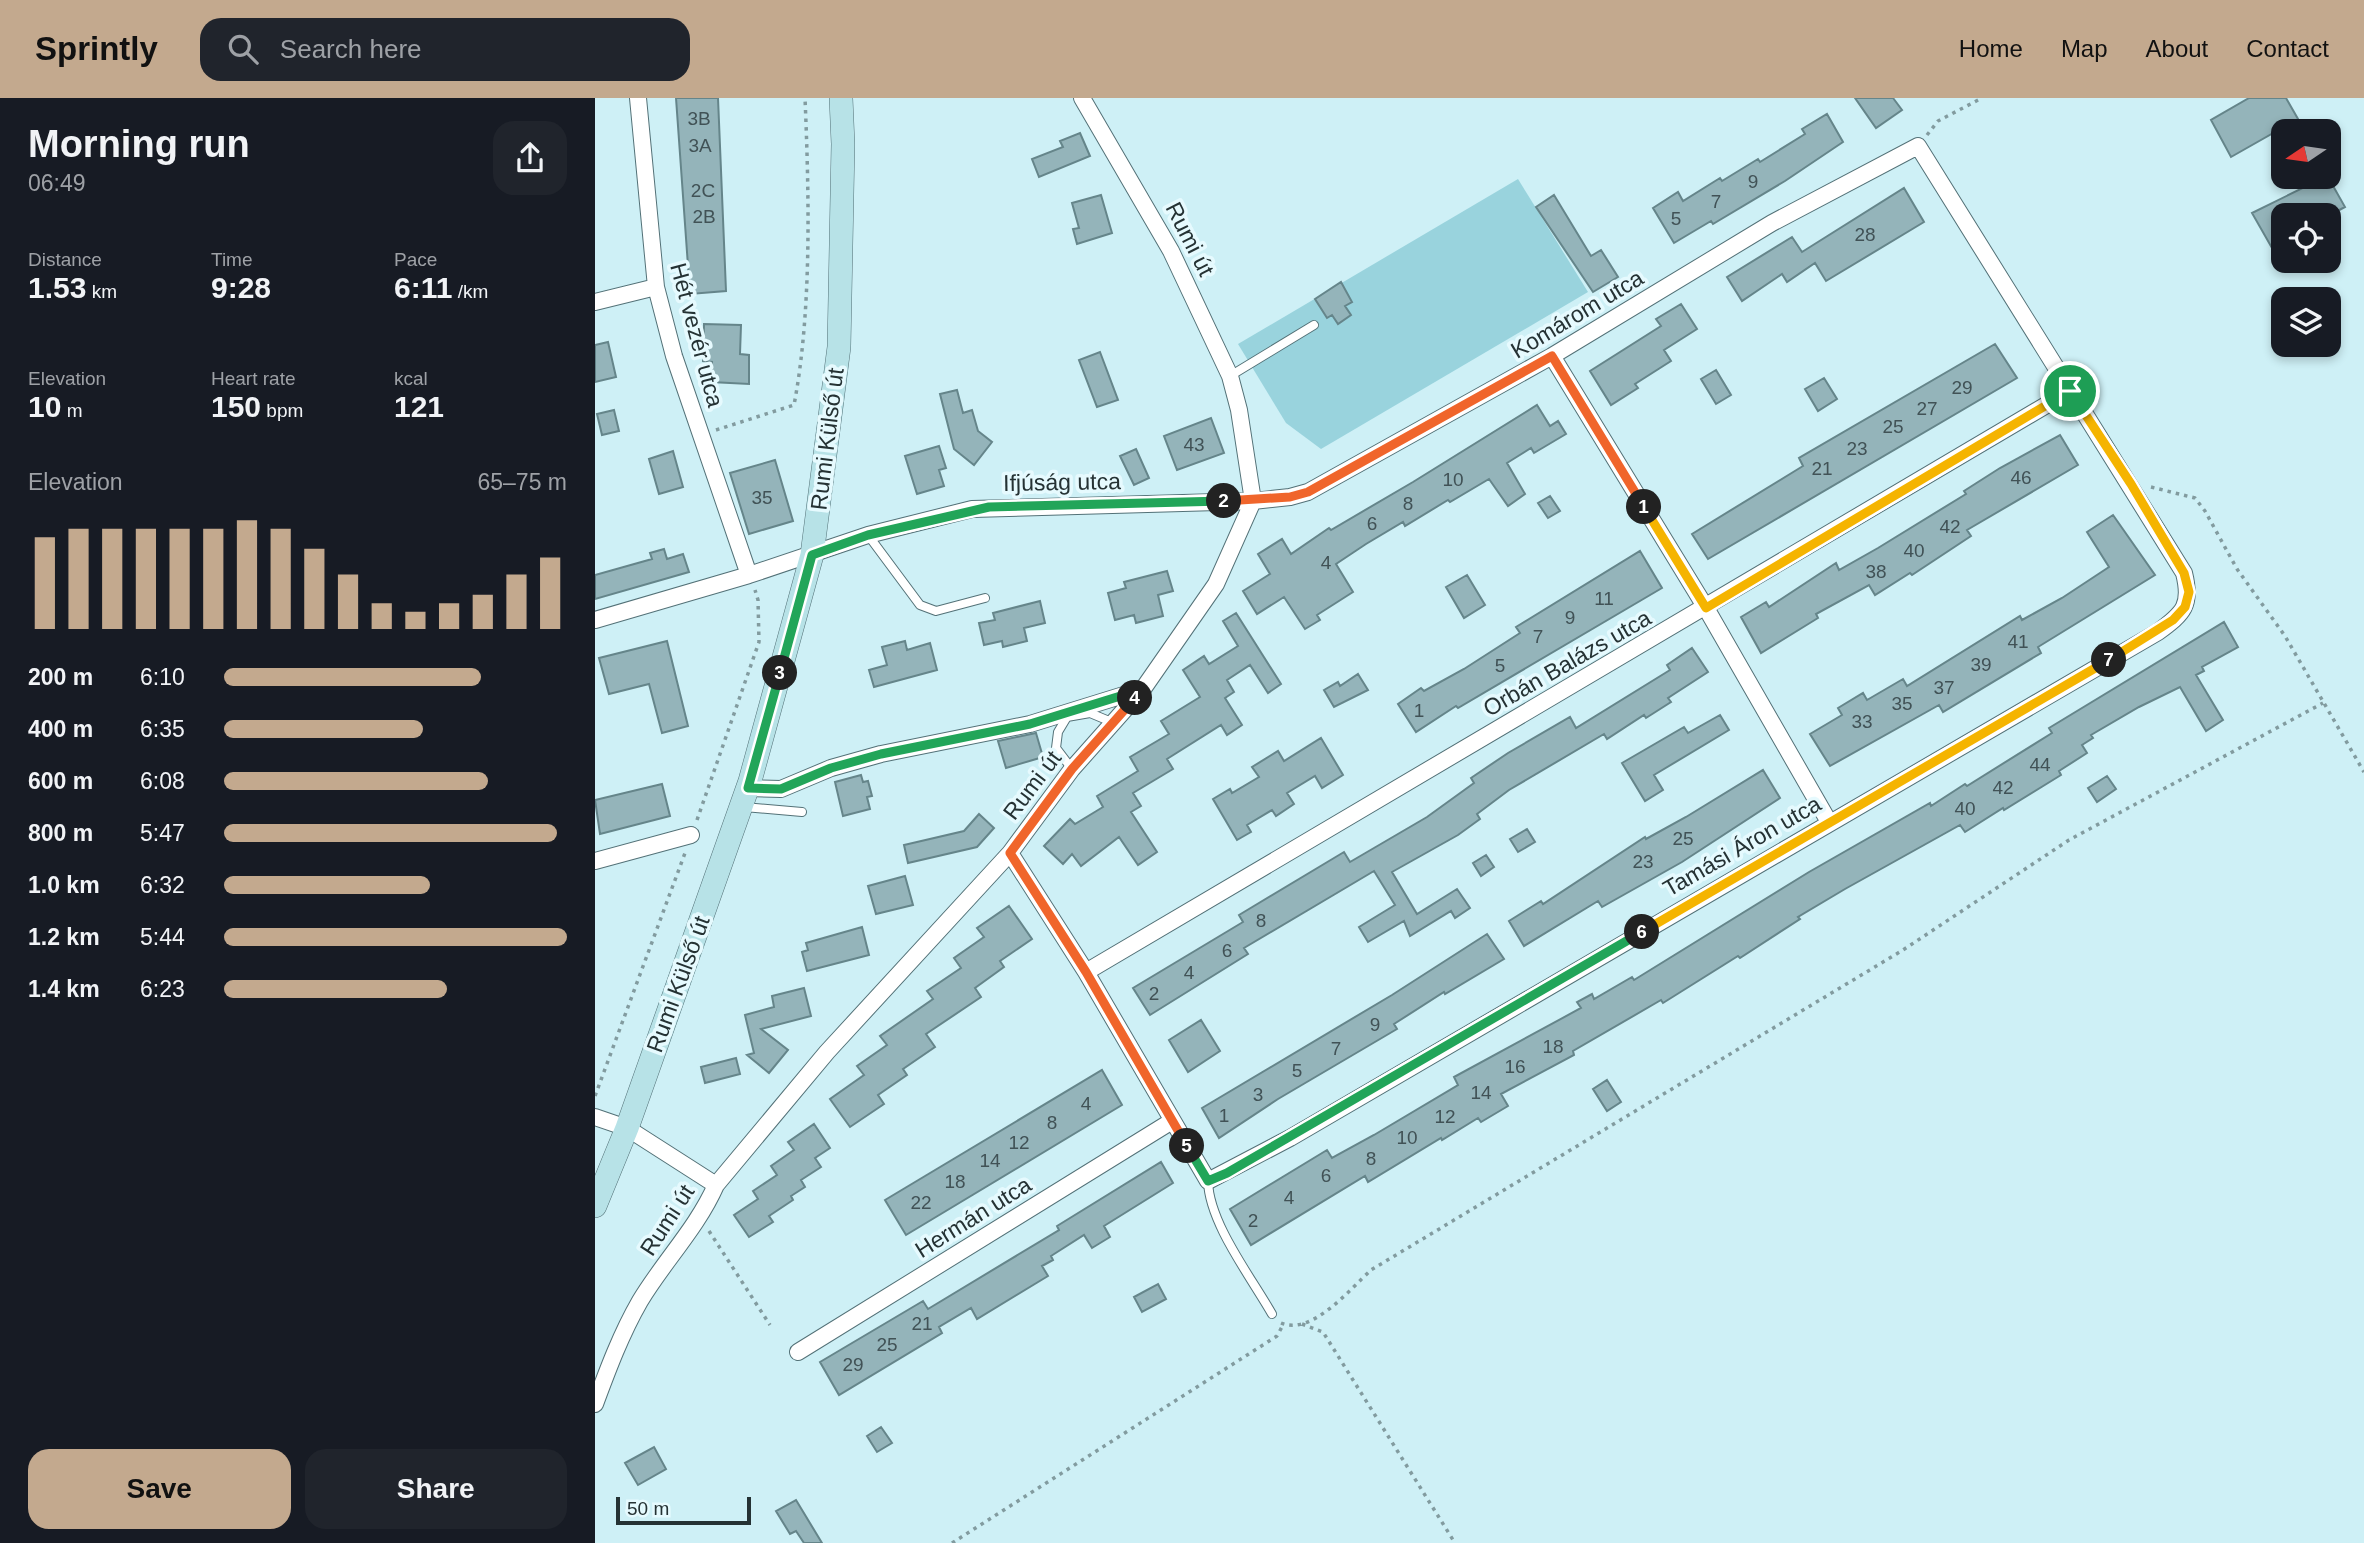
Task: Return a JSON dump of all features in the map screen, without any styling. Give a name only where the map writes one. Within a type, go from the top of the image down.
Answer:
[{"type":"street","name":"Hét vezér utca","points":[[638,98],[656,287],[674,356],[748,575]]},
{"type":"street","name":"Rumi Külső út","points":[[595,1206],[628,1128],[744,797],[812,555],[839,347],[843,158],[841,98]]},
{"type":"street","name":"Rumi út","points":[[595,1405],[621,1337],[641,1299],[706,1208],[716,1185],[827,1052],[1010,853],[1072,769],[1143,689],[1216,584],[1253,501],[1239,410],[1230,376],[1171,251],[1082,98]]},
{"type":"street","points":[[1918,146],[2131,484]]},
{"type":"street","name":"Komárom utca","points":[[1253,501],[1290,497],[1339,477],[1552,356],[1772,223],[1918,146]]},
{"type":"street","points":[[595,302],[656,287]]},
{"type":"street","points":[[1552,356],[1706,608],[1829,822]]},
{"type":"street","name":"Orbán Balázs utca","points":[[1086,972],[2070,391]]},
{"type":"street","name":"Tamási Áron utca","points":[[1208,1181],[1290,1138],[2158,632],[2185,607],[2189,592],[2184,573],[2131,484]]},
{"type":"street","name":"Ifjúság utca","points":[[595,620],[748,575],[868,535],[989,507],[1253,501]]},
{"type":"street","points":[[744,797],[781,789],[831,768],[881,754],[1030,724],[1143,689]]},
{"type":"street","points":[[595,860],[691,835]]},
{"type":"street","points":[[1010,853],[1086,972],[1208,1181]]},
{"type":"street","points":[[595,1116],[628,1128],[716,1185]]},
{"type":"street","name":"Hermán utca","points":[[798,1352],[1172,1121]]},
{"type":"lane","points":[[1230,376],[1314,325]]},
{"type":"lane","points":[[868,535],[920,605],[936,611],[985,598]]},
{"type":"lane","points":[[1072,769],[1056,748],[1058,732],[1067,717],[1090,713],[1114,723]]},
{"type":"lane","points":[[744,797],[802,812]]},
{"type":"lane","points":[[1208,1181],[1209,1194],[1221,1227],[1272,1314]]},
{"type":"path","points":[[701,436],[794,405],[802,350],[808,172],[805,98]]},
{"type":"path","points":[[1918,146],[1938,121],[1982,98]]},
{"type":"path","points":[[2131,484],[2195,498],[2237,569],[2285,636],[2364,772]]},
{"type":"path","points":[[1302,1325],[1320,1315],[1371,1270],[1903,950],[2070,840],[2323,703]]},
{"type":"path","points":[[706,1227],[770,1325]]},
{"type":"path","points":[[1272,1314],[1283,1325],[1302,1325],[1323,1332],[1455,1543]]},
{"type":"path","points":[[951,1543],[1277,1335],[1283,1325]]},
{"type":"shaded area","points":[[1518,179],[1588,292],[1321,449],[1286,423],[1238,344]]},
{"type":"building","points":[[676,98],[718,98],[726,291],[690,294]]},
{"type":"building","points":[[1855,98],[1893,98],[1902,110],[1876,128]]},
{"type":"building","points":[[2249,98],[2286,98],[2298,119],[2271,119],[2271,134],[2231,157],[2211,120]]},
{"type":"building","points":[[1827,114],[1843,142],[1785,181],[1713,224],[1711,221],[1674,243],[1653,208],[1678,192],[1683,201],[1720,178],[1722,181],[1758,159],[1760,162],[1805,134],[1802,129]]},
{"type":"building","points":[[1080,133],[1090,156],[1039,177],[1032,159],[1063,147],[1060,141]]},
{"type":"building","points":[[1904,188],[1924,222],[1826,281],[1815,263],[1787,282],[1782,274],[1742,301],[1727,277],[1792,237],[1802,252]]},
{"type":"building","points":[[2301,189],[2335,189],[2345,207],[2341,209],[2341,203],[2272,203]]},
{"type":"building","points":[[1101,195],[1112,233],[1077,244],[1073,229],[1079,228],[1072,203]]},
{"type":"building","points":[[1554,195],[1591,256],[1601,250],[1618,277],[1593,292],[1536,207]]},
{"type":"building","points":[[2271,204],[2271,246],[2252,213]]},
{"type":"building","points":[[1341,282],[1352,302],[1345,306],[1351,315],[1338,324],[1332,315],[1327,318],[1315,299]]},
{"type":"building","points":[[1681,304],[1697,329],[1664,350],[1671,361],[1635,384],[1638,388],[1611,405],[1590,371],[1661,326],[1656,319]]},
{"type":"building","points":[[704,324],[741,325],[740,354],[749,355],[749,384],[711,382],[712,362],[703,361]]},
{"type":"building","points":[[608,342],[616,377],[595,382],[595,345]]},
{"type":"building","points":[[1995,344],[2017,378],[1708,559],[1692,534],[1803,466],[1799,458]]},
{"type":"building","points":[[1100,352],[1118,400],[1097,407],[1079,360]]},
{"type":"building","points":[[1716,370],[1731,395],[1716,404],[1701,379]]},
{"type":"building","points":[[1824,378],[1837,399],[1818,411],[1805,389]]},
{"type":"building","points":[[957,390],[963,413],[972,410],[978,431],[992,442],[974,465],[954,449],[940,394]]},
{"type":"building","points":[[1537,405],[1550,426],[1558,421],[1566,434],[1534,453],[1531,448],[1507,463],[1525,494],[1508,506],[1489,479],[1405,526],[1403,522],[1366,544],[1336,564],[1353,592],[1317,615],[1320,620],[1305,629],[1284,597],[1257,614],[1243,591],[1270,574],[1258,554],[1282,539],[1291,554],[1329,528],[1331,530],[1413,482]]},
{"type":"building","points":[[614,410],[619,431],[602,435],[597,414]]},
{"type":"building","points":[[1211,418],[1224,453],[1177,470],[1164,436]]},
{"type":"building","points":[[2060,435],[2078,465],[1967,530],[1971,536],[1912,575],[1910,573],[1875,595],[1869,585],[1816,614],[1818,618],[1761,653],[1741,617],[1766,602],[1769,607],[1836,563],[1839,570],[1878,548],[1966,494],[1964,491],[2000,468]]},
{"type":"building","points":[[939,446],[946,468],[939,470],[944,486],[917,494],[905,456]]},
{"type":"building","points":[[1136,449],[1149,478],[1134,485],[1120,456]]},
{"type":"building","points":[[673,451],[683,487],[659,494],[649,459]]},
{"type":"building","points":[[775,460],[793,521],[749,534],[730,473]]},
{"type":"building","points":[[1550,496],[1560,511],[1548,518],[1538,503]]},
{"type":"building","points":[[2113,515],[2155,575],[2038,647],[2041,653],[1943,712],[1939,705],[1830,766],[1810,734],[1842,715],[1838,708],[1863,693],[1867,700],[1903,679],[1907,686],[2020,616],[2022,620],[2062,598],[2109,567],[2087,532]]},
{"type":"building","points":[[664,549],[667,559],[683,554],[689,572],[595,599],[595,575],[652,559],[650,553]]},
{"type":"building","points":[[1640,551],[1662,588],[1458,708],[1456,706],[1416,732],[1398,704],[1421,688],[1424,691],[1464,669],[1520,633],[1516,627]]},
{"type":"building","points":[[1167,571],[1173,591],[1158,595],[1163,616],[1136,623],[1134,615],[1115,620],[1108,593],[1126,588],[1124,582]]},
{"type":"building","points":[[1467,575],[1485,605],[1464,618],[1446,587]]},
{"type":"building","points":[[1040,601],[1045,623],[1024,628],[1027,641],[1003,647],[1002,641],[984,645],[979,623],[995,620],[993,613]]},
{"type":"building","points":[[1236,613],[1281,684],[1268,693],[1250,665],[1227,680],[1234,692],[1225,698],[1242,725],[1227,735],[1221,725],[1167,759],[1173,769],[1133,793],[1141,806],[1131,812],[1157,852],[1138,865],[1119,837],[1081,866],[1072,854],[1063,864],[1044,846],[1070,819],[1075,824],[1103,807],[1097,796],[1138,771],[1130,757],[1169,734],[1161,721],[1200,697],[1183,670],[1204,656],[1209,664],[1238,646],[1223,621]]},
{"type":"building","points":[[2224,622],[2238,647],[2202,667],[2204,671],[2196,675],[2223,720],[2206,731],[2180,687],[2139,707],[2091,735],[2093,738],[2082,745],[2087,753],[2059,771],[2061,775],[2004,810],[2003,808],[1965,832],[1960,825],[1845,889],[1798,917],[1800,919],[1740,958],[1738,956],[1663,1003],[1661,1000],[1573,1051],[1574,1055],[1501,1094],[1508,1106],[1481,1122],[1478,1118],[1442,1140],[1441,1138],[1368,1182],[1365,1176],[1251,1245],[1230,1209],[1327,1150],[1332,1158],[1374,1135],[1458,1085],[1454,1077],[1581,1008],[1577,1002],[1592,994],[1594,999],[1632,977],[1634,980],[1809,872],[1930,803],[1931,806],[1965,784],[1967,786],[2052,733],[2049,728]]},
{"type":"building","points":[[667,641],[688,726],[662,733],[649,684],[609,694],[599,658]]},
{"type":"building","points":[[905,641],[907,650],[930,643],[937,670],[874,687],[869,670],[887,665],[882,647]]},
{"type":"building","points":[[1692,648],[1708,672],[1668,698],[1671,702],[1646,718],[1644,715],[1607,739],[1604,734],[1509,790],[1477,814],[1480,819],[1458,835],[1392,872],[1417,914],[1457,889],[1470,908],[1455,918],[1451,911],[1410,936],[1404,921],[1368,942],[1359,927],[1395,905],[1374,871],[1244,948],[1248,954],[1150,1015],[1133,988],[1243,922],[1239,915],[1344,852],[1350,862],[1427,817],[1474,783],[1471,778],[1508,753],[1570,717],[1576,728],[1670,670],[1667,665]]},
{"type":"building","points":[[1358,674],[1368,690],[1334,707],[1324,690],[1338,682],[1340,686]]},
{"type":"building","points":[[1720,715],[1729,730],[1654,775],[1663,790],[1645,801],[1622,763],[1684,727],[1688,733]]},
{"type":"building","points":[[1036,733],[1043,757],[1006,768],[998,741]]},
{"type":"building","points":[[1321,738],[1343,775],[1322,788],[1315,776],[1287,793],[1294,804],[1276,816],[1272,810],[1247,825],[1251,832],[1237,840],[1213,799],[1230,789],[1232,793],[1259,777],[1252,767],[1278,751],[1284,761]]},
{"type":"building","points":[[1763,770],[1780,798],[1682,862],[1602,907],[1598,901],[1524,946],[1509,921],[1541,901],[1543,904],[1645,837],[1646,839],[1686,817]]},
{"type":"building","points":[[861,775],[863,782],[868,781],[872,796],[867,797],[870,809],[843,816],[835,782]]},
{"type":"building","points":[[2107,776],[2116,789],[2097,802],[2088,788]]},
{"type":"building","points":[[662,784],[670,816],[600,834],[595,800]]},
{"type":"building","points":[[979,814],[994,828],[977,847],[908,863],[904,845],[964,831]]},
{"type":"building","points":[[1527,829],[1535,842],[1518,852],[1510,839]]},
{"type":"building","points":[[1486,855],[1494,867],[1481,876],[1473,863]]},
{"type":"building","points":[[905,876],[913,905],[876,914],[868,886]]},
{"type":"building","points":[[1009,906],[1032,939],[1000,961],[1004,967],[975,988],[981,997],[926,1034],[935,1047],[903,1069],[907,1075],[878,1095],[884,1104],[850,1127],[830,1099],[864,1075],[857,1066],[887,1045],[880,1036],[933,999],[927,991],[961,968],[954,958],[984,937],[977,928]]},
{"type":"building","points":[[862,927],[869,955],[807,971],[802,952],[808,950],[806,943]]},
{"type":"building","points":[[1487,934],[1504,959],[1445,994],[1444,992],[1394,1024],[1397,1029],[1278,1099],[1219,1138],[1202,1108],[1392,995]]},
{"type":"building","points":[[804,988],[811,1016],[761,1029],[788,1050],[769,1073],[747,1055],[754,1053],[745,1015],[774,1007],[772,996]]},
{"type":"building","points":[[1201,1020],[1220,1051],[1188,1072],[1169,1040]]},
{"type":"building","points":[[736,1058],[740,1074],[705,1083],[701,1067]]},
{"type":"building","points":[[1102,1070],[1122,1105],[906,1235],[885,1200]]},
{"type":"building","points":[[1607,1080],[1621,1102],[1607,1111],[1593,1089]]},
{"type":"building","points":[[814,1124],[830,1148],[815,1158],[821,1167],[801,1180],[805,1187],[791,1196],[793,1200],[769,1216],[773,1222],[749,1237],[734,1215],[758,1199],[753,1191],[777,1175],[771,1166],[794,1150],[788,1142]]},
{"type":"building","points":[[1161,1162],[1173,1183],[1104,1226],[1110,1237],[1092,1248],[1084,1235],[1051,1256],[1053,1260],[1042,1266],[1048,1276],[977,1319],[971,1308],[939,1327],[942,1333],[839,1395],[820,1362],[923,1301],[928,1309],[1059,1230],[1057,1226]]},
{"type":"building","points":[[1158,1284],[1166,1299],[1142,1312],[1134,1297]]},
{"type":"building","points":[[881,1427],[892,1443],[877,1452],[867,1436]]},
{"type":"building","points":[[654,1447],[666,1469],[638,1485],[625,1463]]},
{"type":"building","points":[[796,1500],[822,1543],[804,1543],[796,1531],[790,1534],[776,1511]]},
{"type":"route","points":[[1552,356],[1706,608],[2070,391],[2131,484],[2184,573],[2189,592],[2185,607],[2173,620],[2158,632],[1290,1138],[1208,1181],[1086,972],[1010,853],[1072,769],[1143,689],[1030,724],[881,754],[831,768],[781,789],[748,788],[812,555],[868,535],[944,515],[989,507],[1253,501],[1290,497],[1308,492],[1339,477],[1552,356]]}]
